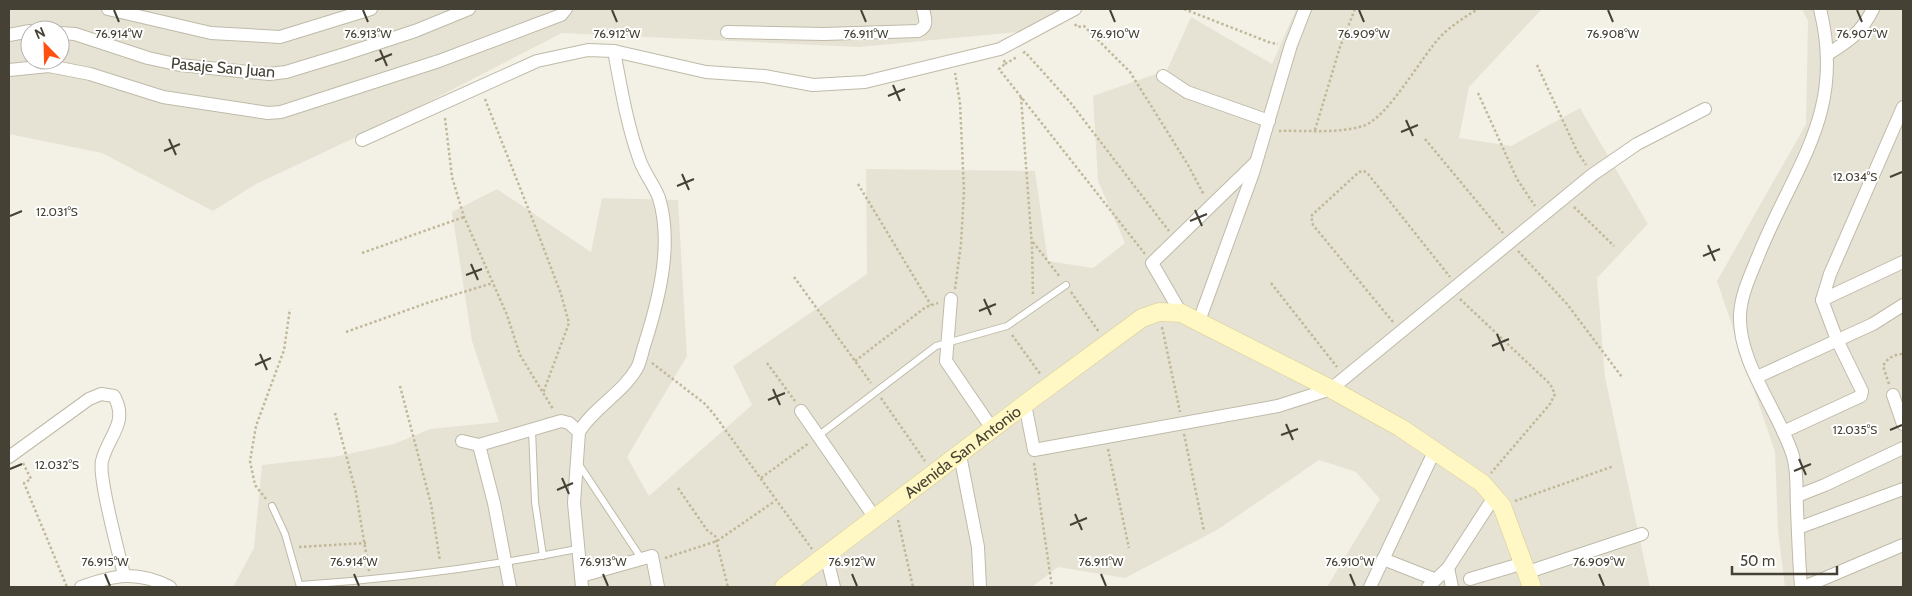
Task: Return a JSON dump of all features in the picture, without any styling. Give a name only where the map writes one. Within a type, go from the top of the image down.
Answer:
[{"type":"street","points":[[108,9],[211,33],[280,37],[371,9]]},
{"type":"street","name":"Pasaje San Juan","points":[[70,34],[156,60],[180,65],[269,74],[286,72],[345,54],[469,9]]},
{"type":"street","points":[[9,70],[49,66],[90,74],[163,98],[268,113],[281,112],[439,61],[561,15],[566,9]]},
{"type":"street","points":[[727,32],[824,34],[918,31],[924,29],[926,24],[922,9]]},
{"type":"street","points":[[1199,321],[1257,162],[1291,45],[1304,9]]},
{"type":"street","points":[[1820,9],[1828,54],[1825,97],[1809,150],[1771,225],[1746,287],[1740,316],[1746,351],[1793,456],[1798,482],[1798,528],[1802,587],[1903,545]]},
{"type":"street","points":[[1828,54],[1858,33],[1865,26],[1873,9]]},
{"type":"street","points":[[362,140],[537,61],[588,50],[614,50],[706,72],[764,76],[813,85],[865,82],[1000,49],[1070,12]]},
{"type":"street","points":[[614,50],[627,120],[641,163],[658,198],[664,230],[663,266],[651,325],[637,368],[622,387],[584,423],[579,432],[574,503],[577,549],[582,582],[649,559],[658,587]]},
{"type":"street","points":[[1163,76],[1187,92],[1267,126]]},
{"type":"street","points":[[1783,432],[1861,396],[1862,391],[1837,340],[1822,300],[1830,274],[1903,107]]},
{"type":"street","points":[[1025,404],[1034,450],[1278,406],[1331,389],[1453,287],[1592,175],[1637,144],[1705,109]]},
{"type":"street","points":[[1257,162],[1152,263],[1181,313],[1331,389],[1401,428],[1493,495],[1528,574]]},
{"type":"street","points":[[1822,300],[1903,262]]},
{"type":"street","points":[[950,299],[946,361],[993,430]]},
{"type":"street","points":[[1757,377],[1873,324],[1903,305]]},
{"type":"street","name":"Avenida San Antonio","points":[[784,587],[1025,404],[1142,318],[1159,312],[1181,313]]},
{"type":"street","points":[[13,455],[89,399],[101,394],[114,396],[119,405],[120,419],[101,462],[104,486],[124,575]]},
{"type":"street","points":[[1893,395],[1903,424]]},
{"type":"street","points":[[801,411],[875,518]]},
{"type":"street","points":[[462,441],[479,445],[561,421],[570,423],[579,432]]},
{"type":"street","points":[[479,445],[494,503],[510,587]]},
{"type":"street","points":[[1797,496],[1825,485],[1903,448]]},
{"type":"street","points":[[1370,587],[1434,452]]},
{"type":"street","points":[[960,455],[978,548],[980,587]]},
{"type":"street","points":[[1798,528],[1903,489]]},
{"type":"street","points":[[1383,559],[1431,583],[1448,568],[1493,495]]},
{"type":"street","points":[[1470,579],[1528,574],[1642,534]]},
{"type":"street","points":[[823,558],[834,587]]},
{"type":"street","points":[[1448,568],[1452,587]]},
{"type":"street","points":[[80,587],[124,575],[149,579],[170,587]]},
{"type":"lane","points":[[818,436],[936,346],[946,345],[1007,326],[1066,285]]},
{"type":"lane","points":[[532,430],[535,502],[542,556]]},
{"type":"lane","points":[[577,462],[649,559]]},
{"type":"lane","points":[[272,506],[290,548],[300,586],[371,580],[441,569],[504,562],[577,549]]},
{"type":"path","points":[[1184,9],[1271,43],[1291,45]]},
{"type":"path","points":[[1316,130],[1340,47],[1355,9]]},
{"type":"path","points":[[1267,126],[1316,130],[1364,126],[1384,110],[1440,37],[1478,9]]},
{"type":"path","points":[[1070,12],[1077,27],[1084,26],[1130,72],[1188,164],[1210,206]]},
{"type":"path","points":[[1000,49],[1005,64]]},
{"type":"path","points":[[1152,263],[999,69],[1025,52],[1070,102],[1176,240]]},
{"type":"path","points":[[856,361],[932,306],[950,299],[954,294],[961,244],[964,191],[960,104],[954,60]]},
{"type":"path","points":[[1537,65],[1577,151],[1592,175]]},
{"type":"path","points":[[479,87],[539,236],[561,294],[569,323],[543,392]]},
{"type":"path","points":[[1478,93],[1517,179],[1542,215]]},
{"type":"path","points":[[1020,96],[1032,247],[1034,308]]},
{"type":"path","points":[[444,102],[447,150],[452,177],[464,217],[493,283],[520,355],[561,421]]},
{"type":"path","points":[[1425,140],[1537,274],[1567,304],[1622,377]]},
{"type":"path","points":[[1401,331],[1313,225],[1311,216],[1359,172],[1364,171],[1368,174],[1453,287],[1550,384],[1555,394],[1493,495]]},
{"type":"path","points":[[858,184],[932,306]]},
{"type":"path","points":[[1564,197],[1614,246]]},
{"type":"path","points":[[362,253],[464,217]]},
{"type":"path","points":[[794,277],[856,361],[934,474]]},
{"type":"path","points":[[346,332],[427,303],[493,283]]},
{"type":"path","points":[[1271,283],[1345,377]]},
{"type":"path","points":[[272,506],[255,485],[250,461],[256,426],[284,350],[290,309]]},
{"type":"path","points":[[1007,326],[1049,387]]},
{"type":"path","points":[[1893,395],[1883,366],[1885,361],[1897,354],[1903,354]]},
{"type":"path","points":[[641,355],[704,403],[761,478],[775,501],[823,558]]},
{"type":"path","points":[[767,363],[801,411]]},
{"type":"path","points":[[400,386],[431,504],[441,569]]},
{"type":"path","points":[[335,413],[356,494],[371,580]]},
{"type":"path","points":[[761,478],[818,436]]},
{"type":"path","points":[[1106,437],[1129,548]]},
{"type":"path","points":[[1034,450],[1052,587]]},
{"type":"path","points":[[13,455],[31,479],[24,483],[67,587]]},
{"type":"path","points":[[1493,495],[1614,466]]},
{"type":"path","points":[[678,488],[707,530],[715,536],[728,587]]},
{"type":"path","points":[[649,559],[717,541],[775,501]]},
{"type":"path","points":[[895,504],[913,587]]},
{"type":"path","points":[[290,548],[366,543]]},
{"type":"shaded area","points":[[9,9],[1069,9],[1018,32],[859,47],[562,33],[401,116],[256,184],[213,211],[102,153],[9,134]]},
{"type":"shaded area","points":[[1296,9],[1542,9],[1469,87],[1459,138],[1511,146],[1580,108],[1648,224],[1597,278],[1605,377],[1650,587],[1327,587],[1380,499],[1356,472],[1319,460],[1217,530],[1125,578],[1058,567],[1032,587],[233,587],[254,548],[262,465],[334,457],[394,444],[430,429],[499,422],[472,341],[452,212],[497,189],[591,252],[602,198],[678,200],[687,356],[627,457],[649,496],[752,405],[733,366],[867,274],[866,169],[1035,171],[1048,261],[1093,268],[1125,243],[1098,181],[1093,96],[1167,70],[1191,17],[1272,64]]},
{"type":"shaded area","points":[[1802,9],[1903,9],[1903,587],[1785,587],[1778,531],[1775,452],[1717,281],[1806,124],[1808,21]]}]
